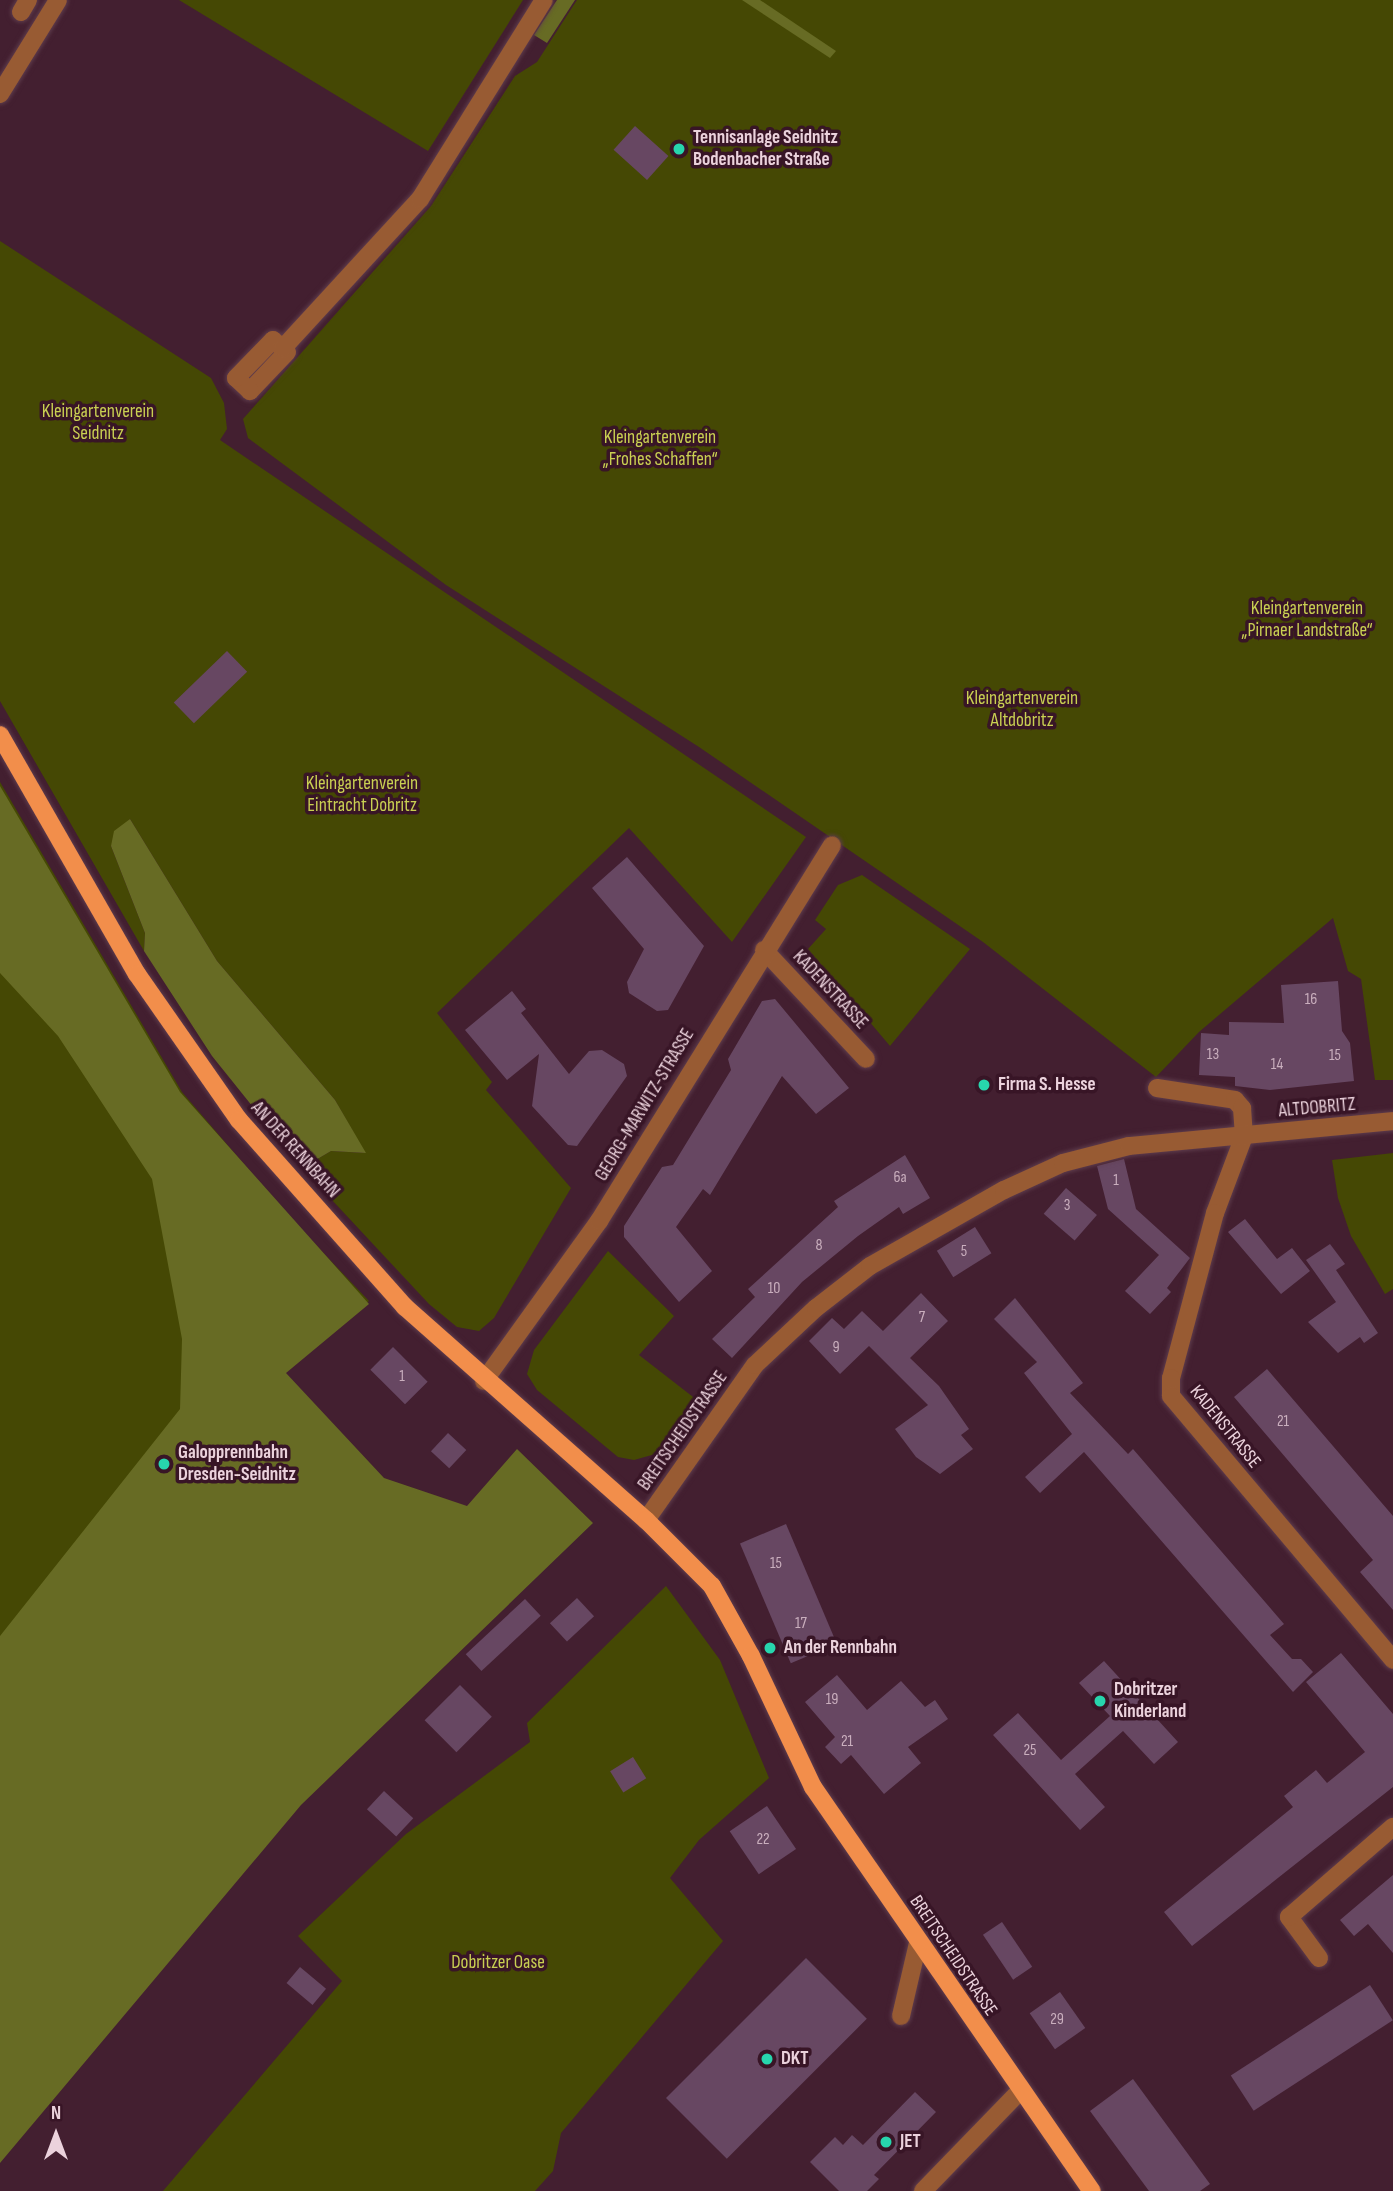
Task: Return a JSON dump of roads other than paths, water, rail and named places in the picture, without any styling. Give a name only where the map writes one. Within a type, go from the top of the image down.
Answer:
[{"type":"main road","name":"AN DER RENNBAHN","points":[[0,735],[137,974],[202,1073],[405,1307],[484,1381],[646,1520]]},
{"type":"main road","name":"BREITSCHEIDSTRASSE","points":[[646,1520],[712,1586],[751,1656],[813,1787],[1091,2191]]},
{"type":"street","points":[[0,94],[58,0]]},
{"type":"street","points":[[283,348],[420,199],[544,0]]},
{"type":"street","name":"GEORG-MARWITZ-STRASSE","points":[[484,1381],[599,1222],[764,950],[832,845]]},
{"type":"street","name":"KADENSTRASSE","points":[[764,950],[866,1059]]},
{"type":"street","points":[[1157,1088],[1236,1100],[1242,1108],[1244,1136]]},
{"type":"street","name":"ALTDOBRITZ","points":[[1244,1136],[1393,1121]]},
{"type":"street","name":"KADENSTRASSE","points":[[1244,1136],[1215,1213],[1171,1378],[1171,1396],[1393,1660]]},
{"type":"street","name":"BREITSCHEIDSTRASSE","points":[[646,1520],[755,1365],[870,1266],[1063,1163],[1137,1144],[1244,1136]]},
{"type":"street","points":[[1319,1958],[1289,1917],[1393,1827]]},
{"type":"street","points":[[901,2016],[918,1943]]},
{"type":"street","points":[[923,2191],[1020,2091]]},
{"type":"place","name":"Tennisanlage Seidnitz Bodenbacher Straße","points":[[679,149]]},
{"type":"place","name":"Firma S. Hesse","points":[[984,1085]]},
{"type":"place","name":"Galopprennbahn Dresden-Seidnitz","points":[[164,1464]]},
{"type":"place","name":"An der Rennbahn","points":[[770,1648]]},
{"type":"place","name":"Dobritzer Kinderland","points":[[1100,1701]]},
{"type":"place","name":"DKT","points":[[767,2059]]},
{"type":"place","name":"JET","points":[[886,2142]]},
{"type":"park label","name":"Kleingartenverein Seidnitz","points":[[98,423]]},
{"type":"park label","name":"Kleingartenverein „Frohes Schaffen“","points":[[660,449]]},
{"type":"park label","name":"Kleingartenverein „Pirnaer Landstraße“","points":[[1307,620]]},
{"type":"park label","name":"Kleingartenverein Altdobritz","points":[[1022,710]]},
{"type":"park label","name":"Kleingartenverein Eintracht Dobritz","points":[[362,795]]},
{"type":"park label","name":"Dobritzer Oase","points":[[498,1963]]}]
